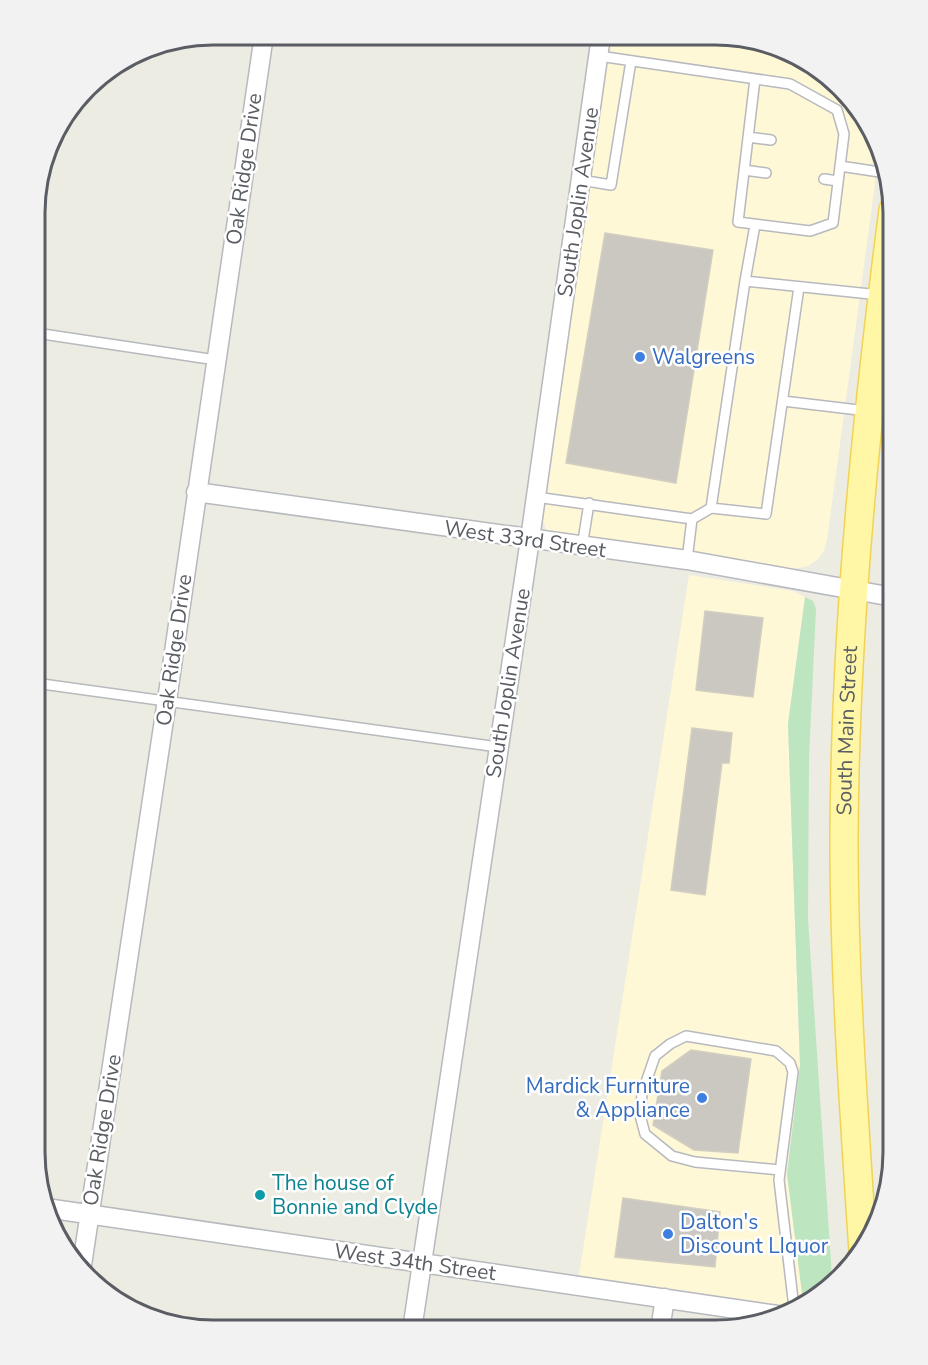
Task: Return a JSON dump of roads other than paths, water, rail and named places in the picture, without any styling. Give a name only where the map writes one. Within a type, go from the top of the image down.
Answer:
[{"type":"main road","name":"South Main Street","points":[[862,1234],[850,1047],[844,838],[853,588],[883,287]]},
{"type":"street","name":"Oak Ridge Drive","points":[[83,1258],[263,45]]},
{"type":"street","name":"South Joplin Avenue","points":[[413,1320],[530,540],[600,45]]},
{"type":"street","name":"West 33rd Street","points":[[196,492],[687,560],[883,595]]},
{"type":"street","name":"West 34th Street","points":[[55,1209],[763,1313]]},
{"type":"street","points":[[662,1320],[665,1298]]},
{"type":"lane","points":[[598,56],[790,84],[837,110],[844,134],[833,223],[810,231],[738,222],[755,79]]},
{"type":"lane","points":[[581,180],[611,185],[631,61]]},
{"type":"lane","points":[[748,137],[771,140]]},
{"type":"lane","points":[[831,146],[843,147]]},
{"type":"lane","points":[[840,166],[878,172]]},
{"type":"lane","points":[[744,170],[766,173]]},
{"type":"lane","points":[[824,179],[838,181]]},
{"type":"lane","points":[[711,508],[755,225]]},
{"type":"lane","points":[[745,281],[882,295]]},
{"type":"lane","points":[[536,497],[692,519],[711,508],[766,514],[799,287]]},
{"type":"lane","points":[[45,334],[216,360]]},
{"type":"lane","points":[[783,401],[870,411]]},
{"type":"lane","points":[[582,546],[589,503]]},
{"type":"lane","points":[[687,560],[692,519]]},
{"type":"lane","points":[[45,684],[498,747]]},
{"type":"lane","points":[[780,1170],[695,1162],[672,1156],[645,1134],[640,1115],[642,1094],[655,1056],[670,1044],[686,1036],[776,1051],[789,1063],[793,1072],[779,1180],[793,1301]]},
{"type":"place","name":"Walgreens","points":[[640,357]]},
{"type":"place","name":"Mardick Furniture & Appliance","points":[[702,1098]]},
{"type":"place","name":"The house of Bonnie and Clyde","points":[[260,1195]]},
{"type":"place","name":"Dalton's Discount LIquor","points":[[668,1234]]}]
